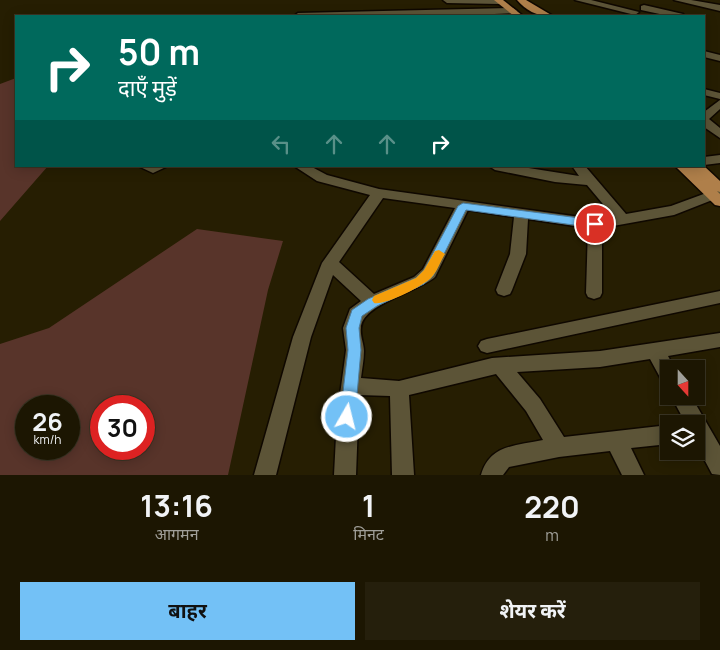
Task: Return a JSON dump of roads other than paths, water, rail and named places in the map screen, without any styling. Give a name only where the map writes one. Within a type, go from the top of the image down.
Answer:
[{"type":"highway","points":[[498,0],[516,14]]},
{"type":"highway","points":[[521,0],[527,6],[548,15]]},
{"type":"highway","points":[[682,167],[718,194]]},
{"type":"highway","points":[[697,167],[718,194]]},
{"type":"street","points":[[447,0],[498,0]]},
{"type":"street","points":[[579,0],[635,12]]},
{"type":"street","points":[[678,0],[719,5]]},
{"type":"street","points":[[687,15],[694,3]]},
{"type":"street","points":[[644,8],[676,15]]},
{"type":"street","points":[[374,15],[516,14]]},
{"type":"street","points":[[705,49],[720,53]]},
{"type":"street","points":[[705,54],[720,58]]},
{"type":"street","points":[[705,93],[719,102],[705,118]]},
{"type":"street","points":[[705,120],[720,134]]},
{"type":"street","points":[[705,161],[720,159]]},
{"type":"street","points":[[147,167],[153,169],[159,167]]},
{"type":"street","points":[[302,167],[322,178],[379,193],[521,215],[595,224],[674,210],[718,194]]},
{"type":"street","points":[[547,167],[555,178]]},
{"type":"street","points":[[579,167],[623,219]]},
{"type":"street","points":[[514,168],[555,178],[590,181]]},
{"type":"street","points":[[265,475],[302,338],[330,263],[379,193]]},
{"type":"street","points":[[345,475],[347,417],[355,350],[352,328],[356,314],[372,302],[420,281],[429,273],[463,206]]},
{"type":"street","points":[[504,290],[518,254],[521,215]]},
{"type":"street","points":[[594,293],[595,224]]},
{"type":"street","points":[[330,263],[372,302]]},
{"type":"street","points":[[487,346],[720,297]]},
{"type":"street","points":[[352,387],[377,386],[399,389],[501,366],[600,359],[720,340]]},
{"type":"street","points":[[654,349],[660,360]]},
{"type":"street","points":[[501,366],[533,405],[559,448]]},
{"type":"street","points":[[399,389],[403,475]]},
{"type":"street","points":[[492,475],[494,467],[504,458],[559,448],[660,435]]},
{"type":"street","points":[[616,441],[633,475]]},
{"type":"street","points":[[705,442],[720,467]]}]
